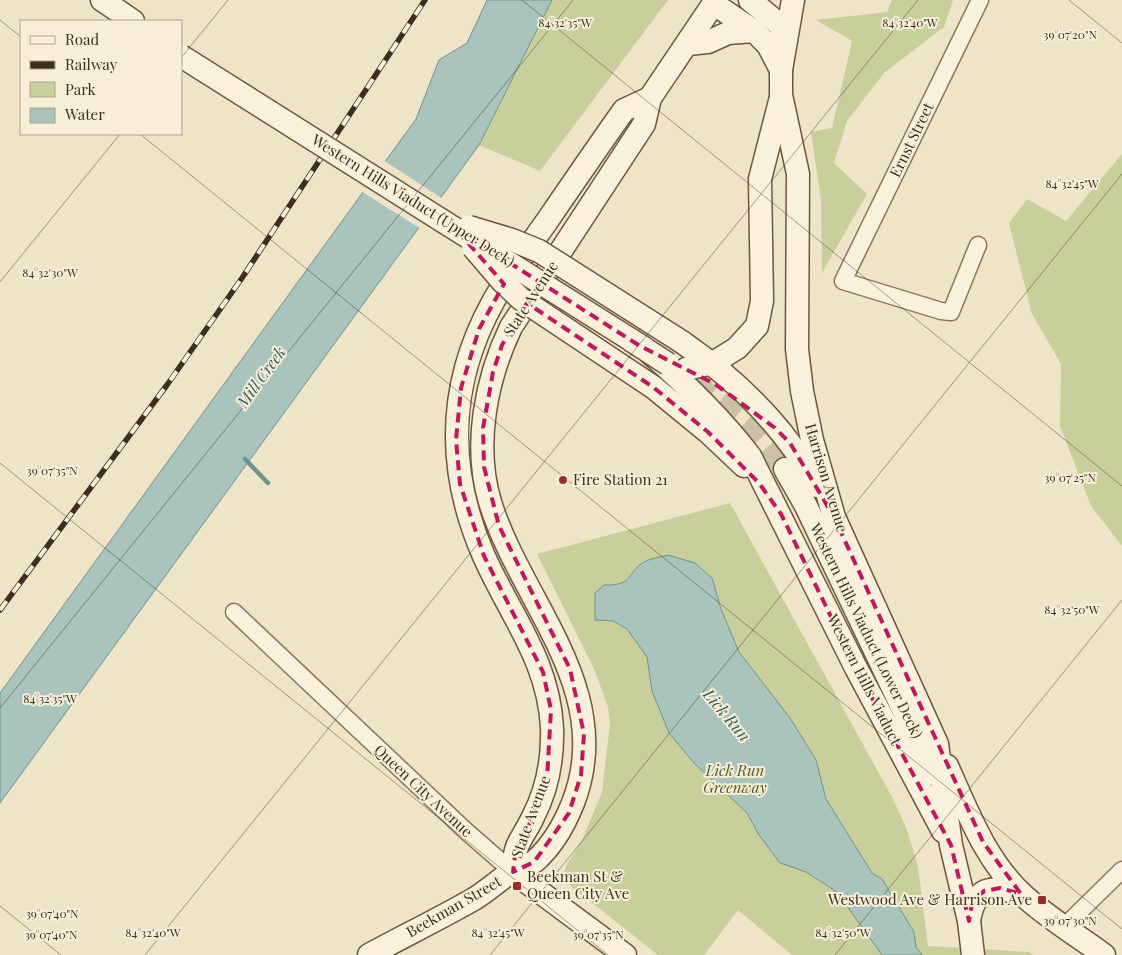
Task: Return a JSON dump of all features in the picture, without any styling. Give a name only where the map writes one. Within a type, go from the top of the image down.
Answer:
[{"type":"main road","points":[[100,0],[130,20]]},
{"type":"main road","points":[[750,0],[780,25],[785,42]]},
{"type":"main road","name":"Harrison Avenue","points":[[793,0],[781,70],[781,95],[798,174],[797,349],[802,391],[812,440],[834,517],[937,744],[951,845],[969,921],[973,954]]},
{"type":"main road","name":"Harrison Avenue","points":[[715,2],[754,31],[768,45],[781,70]]},
{"type":"main road","name":"State Avenue","points":[[512,872],[534,862],[549,844],[569,813],[581,775],[584,734],[576,690],[562,651],[513,557],[490,501],[482,450],[489,389],[502,345],[512,327],[644,124],[650,98],[715,2]]},
{"type":"main road","points":[[687,44],[708,42],[728,33],[754,31]]},
{"type":"main road","points":[[182,55],[445,217],[677,366],[713,363],[748,338],[757,326],[762,301],[760,179],[781,95]]},
{"type":"main road","name":"Western Hills Viaduct (Upper Deck)","points":[[182,55],[644,348],[722,389],[783,436]]},
{"type":"main road","name":"State Avenue","points":[[512,872],[516,848],[534,816],[547,779],[552,745],[551,710],[548,691],[540,666],[484,556],[465,506],[456,459],[457,417],[461,388],[479,328],[510,274],[624,110],[650,98]]},
{"type":"main road","points":[[445,217],[473,229],[512,240],[539,251],[713,363],[747,395],[783,436],[813,477],[834,517]]},
{"type":"main road","points":[[445,217],[503,282],[521,299],[653,387],[708,432],[762,481]]},
{"type":"main road","name":"Western Hills Viaduct (Upper Deck)","points":[[644,348],[694,391],[730,430],[750,456],[781,514]]},
{"type":"main road","name":"Western Hills Viaduct (Lower Deck)","points":[[785,469],[806,506],[944,795]]},
{"type":"main road","name":"Western Hills Viaduct","points":[[781,514],[855,666],[951,845]]},
{"type":"main road","points":[[937,744],[985,846],[999,868],[1021,894],[1104,955]]},
{"type":"main road","name":"Beekman Street","points":[[369,955],[474,899],[512,872]]},
{"type":"main road","name":"Queen City Avenue","points":[[512,872],[625,955]]},
{"type":"main road","points":[[969,921],[972,903],[984,891],[1000,888],[1021,894]]},
{"type":"street","name":"Ernst Street","points":[[978,245],[951,312],[941,311],[843,281],[980,0]]},
{"type":"street","name":"Queen City Avenue","points":[[234,612],[473,838],[512,872]]},
{"type":"street","points":[[1065,926],[1122,870]]},
{"type":"highlighted area","points":[[455,228],[640,346],[715,384],[775,428],[790,443],[834,517],[983,842],[1021,894],[1000,888],[984,891],[972,903],[969,921],[951,845],[855,666],[781,514],[759,483],[708,432],[653,387],[527,303],[502,345],[493,372],[483,428],[484,467],[499,526],[570,669],[584,734],[581,775],[569,813],[534,862],[513,872],[516,848],[534,816],[547,779],[551,710],[543,672],[484,556],[460,484],[456,440],[461,388],[479,329],[504,284]]},
{"type":"green space","points":[[552,0],[668,0],[540,171],[479,145]]},
{"type":"green space","points":[[892,0],[953,0],[944,27],[884,73],[847,121],[834,163],[867,194],[822,273],[821,200],[811,132],[832,128],[852,41],[816,20],[887,12]]},
{"type":"green space","points":[[1122,154],[1122,546],[1091,506],[1060,426],[1061,364],[1032,314],[1009,223],[1027,199],[1066,221]]},
{"type":"green space","name":"Lick Run Greenway","points":[[730,503],[892,797],[906,827],[918,866],[928,946],[1029,952],[1033,955],[792,955],[738,910],[704,955],[658,955],[572,887],[563,876],[566,866],[582,840],[602,792],[610,724],[608,707],[594,669],[537,554]]},
{"type":"water","name":"Mill Creek","points":[[487,0],[552,0],[479,145],[0,803],[0,693],[416,119],[439,60],[467,43]]},
{"type":"water","points":[[668,555],[695,563],[712,578],[721,609],[739,652],[790,718],[816,760],[826,799],[872,873],[882,879],[914,932],[916,947],[922,955],[882,955],[837,892],[806,872],[780,863],[759,835],[747,813],[694,763],[669,733],[652,691],[647,657],[627,629],[613,621],[595,620],[595,593],[604,585],[614,585],[625,581],[644,562]]},
{"type":"pier","points":[[383,160],[443,199],[421,229],[361,191]]},
{"type":"waterway","name":"Lick Run","points":[[245,459],[268,483]]},
{"type":"tunnel","points":[[693,382],[742,422],[785,469]]},
{"type":"railway","points":[[0,610],[167,385],[242,278],[425,0]]},
{"type":"place","name":"Fire Station 21","points":[[563,480]]},
{"type":"place","name":"Beekman St & Queen City Ave","points":[[517,886]]},
{"type":"place","name":"Westwood Ave & Harrison Ave","points":[[1042,900]]}]
